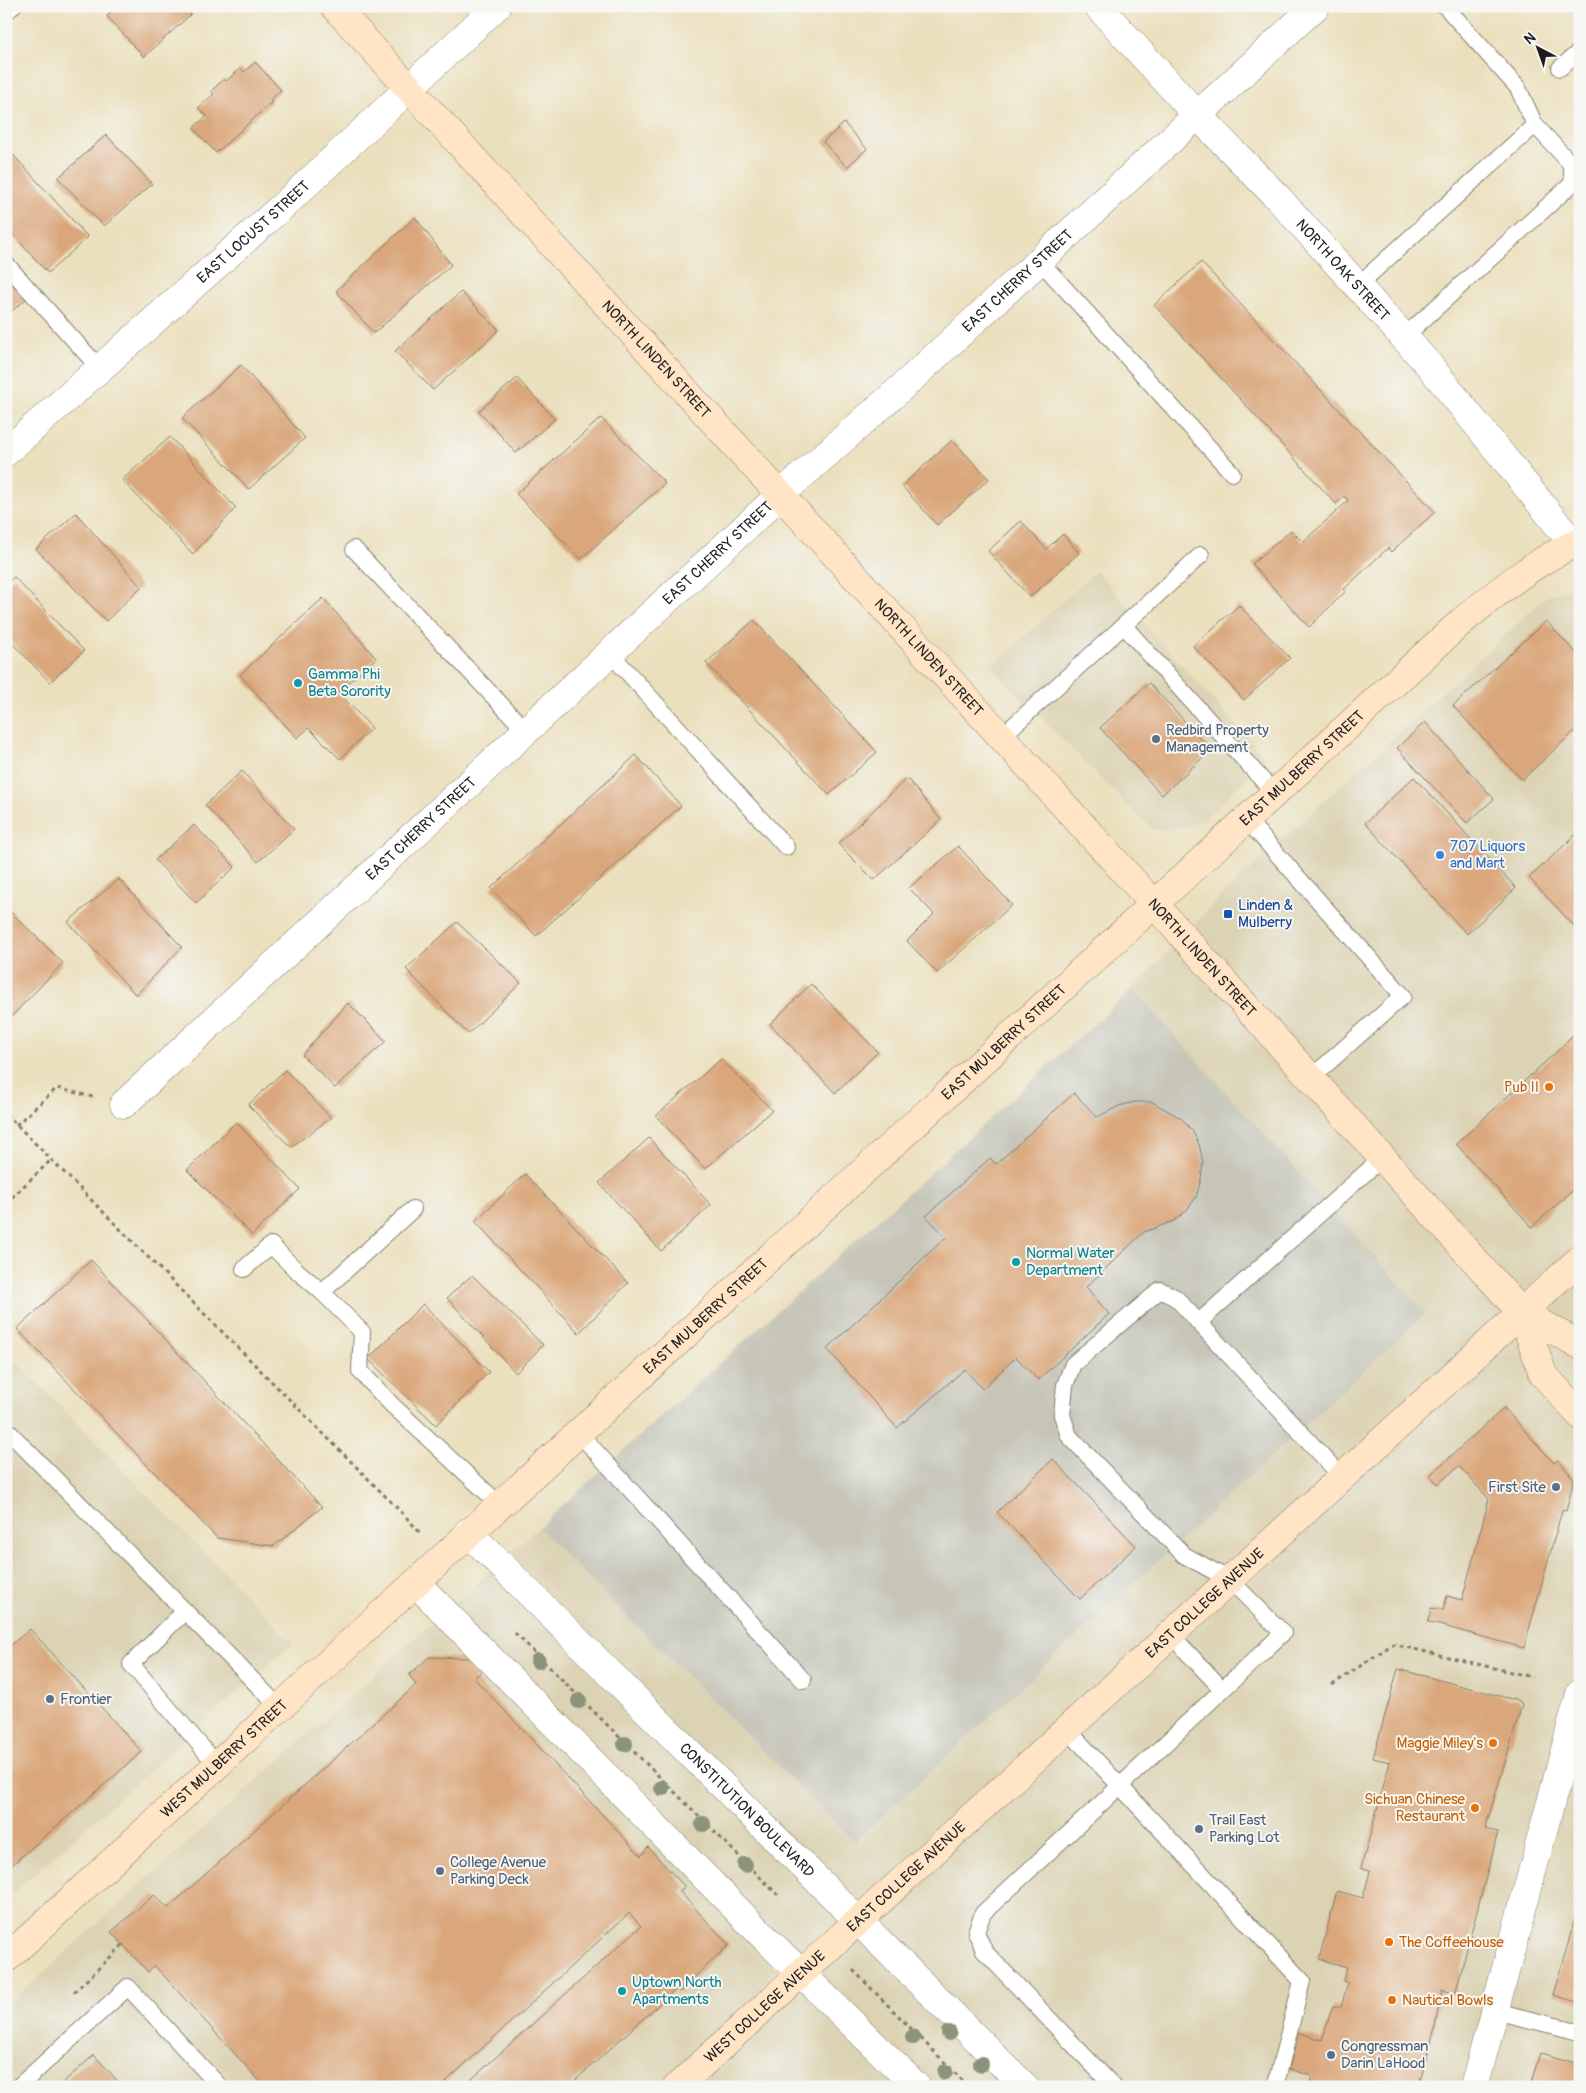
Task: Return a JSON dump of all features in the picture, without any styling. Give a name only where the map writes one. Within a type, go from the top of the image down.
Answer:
[{"type":"main road","name":"NORTH LINDEN STREET","points":[[334,6],[1154,904],[1522,1312]]},
{"type":"main road","name":"EAST MULBERRY STREET","points":[[441,1559],[468,1532],[1461,622],[1513,581],[1547,558],[1577,544]]},
{"type":"main road","name":"EAST COLLEGE AVENUE","points":[[829,1946],[1580,1259]]},
{"type":"main road","points":[[1522,1312],[1580,1345]]},
{"type":"main road","points":[[1522,1312],[1543,1374],[1580,1415]]},
{"type":"main road","name":"WEST MULBERRY STREET","points":[[10,1948],[217,1765],[441,1559]]},
{"type":"main road","name":"WEST COLLEGE AVENUE","points":[[677,2087],[829,1946]]},
{"type":"street","name":"EAST LOCUST STREET","points":[[6,452],[285,204],[497,6]]},
{"type":"street","name":"NORTH OAK STREET","points":[[1098,6],[1197,115],[1277,196],[1429,365],[1577,544]]},
{"type":"street","name":"EAST CHERRY STREET","points":[[124,1104],[780,495],[900,389],[1316,6]]},
{"type":"street","name":"CONSTITUTION BOULEVARD","points":[[468,1532],[1025,2087]]},
{"type":"street","points":[[416,1583],[800,1974],[917,2087]]},
{"type":"street","points":[[1474,2087],[1580,1694]]},
{"type":"lane","points":[[6,12],[13,6]]},
{"type":"lane","points":[[1404,337],[1573,183],[1571,164],[1535,125],[1518,88],[1445,6]]},
{"type":"lane","points":[[1560,68],[1580,51]]},
{"type":"lane","points":[[1357,286],[1535,125]]},
{"type":"lane","points":[[1040,260],[1232,473]]},
{"type":"lane","points":[[6,264],[100,369]]},
{"type":"lane","points":[[354,549],[526,732]]},
{"type":"lane","points":[[1001,737],[1201,555]]},
{"type":"lane","points":[[1124,626],[1274,793]]},
{"type":"lane","points":[[610,653],[786,848]]},
{"type":"lane","points":[[1246,820],[1403,996],[1311,1078]]},
{"type":"lane","points":[[1199,1322],[1382,1158]]},
{"type":"lane","points":[[322,1292],[414,1209]]},
{"type":"lane","points":[[244,1269],[271,1245],[362,1332],[360,1371],[392,1405],[499,1504]]},
{"type":"lane","points":[[1114,2087],[986,1952],[976,1932],[983,1914],[1283,1633],[1230,1580],[1184,1555],[1069,1436],[1062,1416],[1064,1385],[1073,1364],[1160,1290],[1176,1298],[1342,1477]]},
{"type":"lane","points":[[6,1429],[280,1708]]},
{"type":"lane","points":[[578,1432],[803,1680]]},
{"type":"lane","points":[[185,1611],[130,1664],[217,1765]]},
{"type":"lane","points":[[1170,1634],[1222,1689]]},
{"type":"lane","points":[[1067,1729],[1302,1981],[1275,2087]]},
{"type":"lane","points":[[18,2087],[128,1987],[220,2087]]},
{"type":"lane","points":[[1495,2011],[1580,2032]]},
{"type":"path","points":[[16,1125],[57,1088],[124,1104]]},
{"type":"path","points":[[6,1114],[407,1518],[441,1559]]},
{"type":"path","points":[[6,1203],[51,1160]]},
{"type":"path","points":[[511,1629],[778,1895]]},
{"type":"path","points":[[1332,1685],[1393,1644],[1532,1677]]},
{"type":"path","points":[[74,1992],[123,1945]]},
{"type":"path","points":[[852,1969],[969,2087]]},
{"type":"shaded area","points":[[1096,571],[1267,759],[1203,820],[1173,830],[1155,830],[1140,818],[991,667]]},
{"type":"shaded area","points":[[1580,584],[1580,2087],[6,2087],[6,2006],[538,1528],[856,1842],[1426,1313],[1133,989],[1223,894],[1547,596]]},
{"type":"shaded area","points":[[1133,989],[1426,1313],[855,1842],[538,1528]]},
{"type":"shaded area","points":[[6,1351],[293,1643],[6,1899]]},
{"type":"building","points":[[117,6],[194,6],[189,11],[191,14],[144,57],[107,16]]},
{"type":"building","points":[[862,6],[874,6],[867,12]]},
{"type":"building","points":[[255,62],[281,90],[270,100],[272,102],[216,153],[193,128],[207,116],[198,108],[214,94],[211,91],[224,79],[226,81],[241,68],[244,72]]},
{"type":"building","points":[[844,123],[867,149],[847,167],[823,142]]},
{"type":"building","points":[[106,135],[152,184],[104,226],[58,178]]},
{"type":"building","points":[[6,147],[88,237],[48,273],[6,227]]},
{"type":"building","points":[[415,217],[451,265],[374,333],[336,291]]},
{"type":"building","points":[[1201,262],[1435,512],[1391,552],[1388,548],[1344,589],[1346,591],[1309,627],[1252,564],[1291,530],[1303,542],[1348,501],[1344,496],[1336,504],[1154,305]]},
{"type":"building","points":[[6,278],[26,299],[6,316]]},
{"type":"building","points":[[461,292],[499,330],[433,390],[395,351]]},
{"type":"building","points":[[241,365],[305,438],[249,489],[182,418]]},
{"type":"building","points":[[517,378],[555,419],[516,453],[479,411]]},
{"type":"building","points":[[601,418],[665,483],[581,559],[516,494]]},
{"type":"building","points":[[170,437],[236,508],[193,554],[122,480]]},
{"type":"building","points":[[952,440],[989,479],[937,525],[902,486]]},
{"type":"building","points":[[76,513],[141,587],[106,621],[36,549]]},
{"type":"building","points":[[1021,521],[1046,549],[1063,534],[1079,553],[1030,597],[988,551]]},
{"type":"building","points":[[14,577],[84,651],[50,682],[6,637],[6,584]]},
{"type":"building","name":"Gamma Phi Beta Sorority","points":[[323,598],[376,658],[338,692],[372,728],[340,759],[309,728],[297,738],[240,675]]},
{"type":"building","points":[[1239,605],[1290,658],[1244,700],[1193,646]]},
{"type":"building","points":[[754,620],[877,752],[829,795],[706,663]]},
{"type":"building","points":[[1546,621],[1580,657],[1580,726],[1522,780],[1453,706]]},
{"type":"building","name":"Redbird Property Management","points":[[1149,683],[1211,750],[1162,795],[1100,728]]},
{"type":"building","points":[[1425,722],[1494,799],[1467,823],[1397,748]]},
{"type":"building","points":[[636,755],[681,806],[536,936],[491,888]]},
{"type":"building","points":[[242,771],[294,829],[258,862],[205,805]]},
{"type":"building","name":"707 Liquors and Mart","points":[[1414,777],[1516,888],[1467,934],[1365,823]]},
{"type":"building","points":[[907,778],[941,820],[874,880],[838,844]]},
{"type":"building","points":[[194,825],[235,867],[196,903],[155,860]]},
{"type":"building","points":[[1580,831],[1580,932],[1529,878]]},
{"type":"building","points":[[958,846],[1012,905],[937,973],[907,941],[934,914],[909,888]]},
{"type":"building","points":[[119,879],[182,947],[136,995],[68,922]]},
{"type":"building","points":[[6,907],[63,963],[6,1022]]},
{"type":"building","points":[[457,922],[521,983],[468,1034],[406,969]]},
{"type":"building","points":[[811,984],[878,1052],[835,1093],[770,1024]]},
{"type":"building","points":[[348,1003],[386,1041],[335,1088],[302,1055]]},
{"type":"building","name":"Pub II","points":[[1580,1030],[1580,1184],[1532,1227],[1456,1144]]},
{"type":"building","points":[[721,1059],[772,1110],[705,1169],[656,1116]]},
{"type":"building","points":[[285,1070],[331,1118],[291,1147],[248,1105]]},
{"type":"building","name":"Normal Water Department","points":[[1074,1093],[1097,1117],[1119,1106],[1135,1102],[1152,1102],[1181,1118],[1193,1132],[1199,1144],[1203,1163],[1196,1197],[1187,1210],[1174,1221],[1144,1232],[1086,1287],[1109,1314],[1038,1380],[1016,1357],[982,1389],[965,1369],[897,1428],[827,1349],[946,1237],[926,1216],[990,1158],[996,1164]]},
{"type":"building","points":[[236,1122],[300,1189],[252,1235],[187,1170]]},
{"type":"building","points":[[649,1138],[711,1205],[661,1251],[599,1183]]},
{"type":"building","points":[[525,1174],[628,1283],[579,1333],[475,1221]]},
{"type":"building","points":[[91,1260],[322,1507],[274,1546],[217,1538],[17,1329]]},
{"type":"building","points":[[472,1275],[543,1345],[516,1373],[447,1298]]},
{"type":"building","points":[[423,1304],[489,1372],[436,1425],[368,1359]]},
{"type":"building","points":[[1504,1408],[1554,1463],[1558,1460],[1574,1479],[1566,1511],[1562,1510],[1524,1648],[1428,1622],[1431,1608],[1443,1610],[1447,1596],[1462,1600],[1489,1499],[1459,1466],[1438,1484],[1430,1475]]},
{"type":"building","points":[[1053,1459],[1136,1546],[1080,1599],[997,1512]]},
{"type":"building","name":"Frontier","points":[[30,1629],[142,1752],[6,1870],[6,1639],[11,1645]]},
{"type":"building","name":"College Avenue Parking Deck","points":[[429,1657],[471,1658],[483,1670],[474,1678],[641,1856],[648,1847],[685,1887],[679,1891],[729,1945],[679,1992],[676,1989],[568,2087],[463,2087],[641,1926],[629,1913],[440,2087],[265,2087],[154,1965],[148,1972],[111,1932],[154,1895],[168,1908],[416,1685],[409,1675]]},
{"type":"building","points":[[1398,1669],[1520,1701],[1522,1705],[1485,1829],[1498,1832],[1455,1994],[1442,1990],[1434,2031],[1418,2087],[1309,2087],[1312,2076],[1289,2069],[1299,2033],[1322,2040],[1333,2006],[1341,2007],[1348,1983],[1343,1981],[1347,1967],[1319,1959],[1337,1891],[1363,1898],[1370,1871],[1361,1868],[1390,1762],[1373,1758]]},
{"type":"building","points":[[1580,1901],[1580,2003],[1553,1995]]},
{"type":"building","points":[[1540,2053],[1580,2064],[1580,2087],[1530,2087]]},
{"type":"building","points":[[94,2055],[123,2087],[58,2087]]},
{"type":"place","name":"Gamma Phi Beta Sorority","points":[[298,683]]},
{"type":"place","name":"Redbird Property Management","points":[[1156,739]]},
{"type":"place","name":"707 Liquors and Mart","points":[[1440,855]]},
{"type":"place","name":"Linden & Mulberry","points":[[1228,914]]},
{"type":"place","name":"Pub II","points":[[1549,1087]]},
{"type":"place","name":"Normal Water Department","points":[[1016,1262]]},
{"type":"place","name":"First Site","points":[[1556,1487]]},
{"type":"place","name":"Frontier","points":[[50,1699]]},
{"type":"place","name":"Maggie Miley's","points":[[1493,1743]]},
{"type":"place","name":"Sichuan Chinese Restaurant","points":[[1475,1808]]},
{"type":"place","name":"Trail East Parking Lot","points":[[1199,1829]]},
{"type":"place","name":"College Avenue Parking Deck","points":[[440,1871]]},
{"type":"place","name":"The Coffeehouse","points":[[1389,1942]]},
{"type":"place","name":"Uptown North Apartments","points":[[622,1991]]},
{"type":"place","name":"Nautical Bowls","points":[[1392,2000]]},
{"type":"place","name":"Congressman Darin LaHood","points":[[1331,2055]]}]
